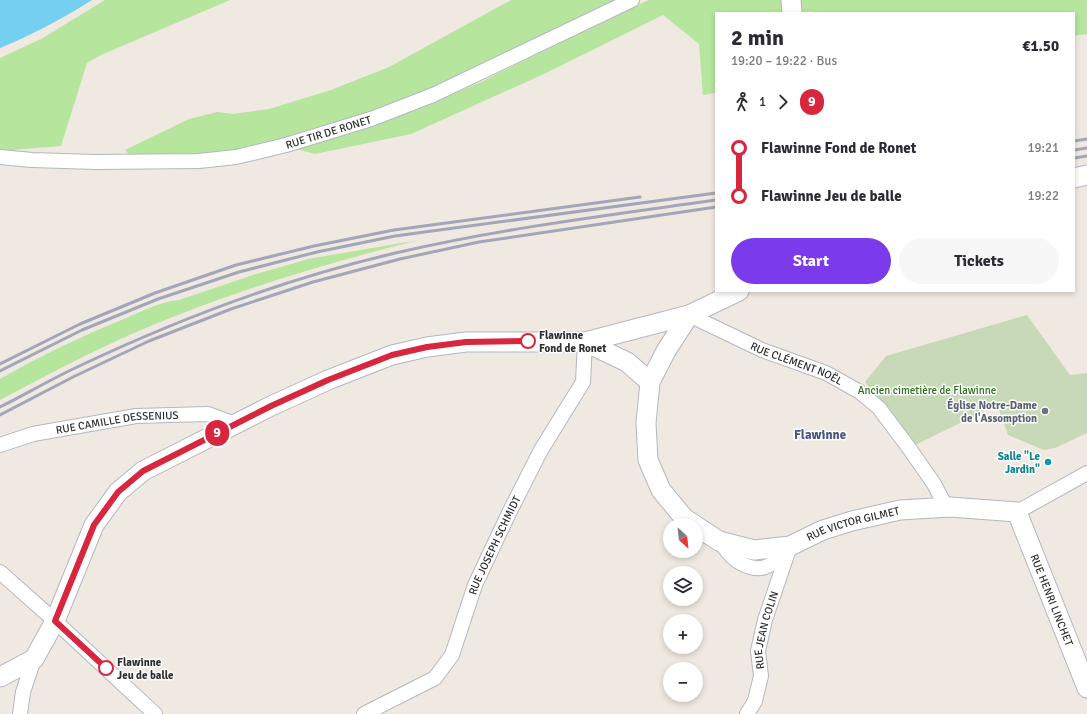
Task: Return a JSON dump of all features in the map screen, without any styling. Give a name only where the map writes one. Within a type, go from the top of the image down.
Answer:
[{"type":"street","name":"RUE TIR DE RONET","points":[[0,157],[32,160],[96,162],[198,161],[236,157],[286,145],[371,119],[433,95],[632,0]]},
{"type":"street","points":[[791,0],[792,12]]},
{"type":"street","points":[[1075,178],[1087,174]]},
{"type":"street","points":[[20,714],[23,692],[34,659],[55,621],[94,525],[118,492],[143,471],[271,406],[328,380],[392,355],[427,347],[466,342],[585,342],[688,315],[737,292]]},
{"type":"street","name":"RUE VICTOR GILMET","points":[[684,518],[661,490],[648,460],[646,423],[650,382],[666,351],[688,315]]},
{"type":"street","name":"RUE CLÉMENT NOËL","points":[[688,315],[762,350],[826,373],[860,392],[879,408],[909,448],[934,484],[946,507]]},
{"type":"street","points":[[585,342],[627,362],[650,382]]},
{"type":"street","name":"RUE JOSEPH SCHMIDT","points":[[364,714],[435,678],[452,655],[475,584],[509,513],[541,450],[583,382],[585,342]]},
{"type":"street","name":"RUE CAMILLE DESSENIUS","points":[[0,445],[34,434],[136,416],[208,414],[235,424]]},
{"type":"street","points":[[1017,512],[1087,473]]},
{"type":"street","name":"RUE VICTOR GILMET","points":[[703,530],[719,541],[754,550],[790,546],[823,530],[852,521],[900,510],[946,507],[1017,512]]},
{"type":"street","name":"RUE HENRI LINCHET","points":[[1017,512],[1087,688]]},
{"type":"street","name":"RUE JEAN COLIN","points":[[747,714],[755,701],[761,676],[758,651],[765,620],[790,546]]},
{"type":"street","points":[[0,572],[156,714]]},
{"type":"street","points":[[0,677],[34,659]]},
{"type":"green space","points":[[105,0],[230,0],[101,55],[87,63],[61,146],[0,151],[0,58],[41,39]]},
{"type":"green space","points":[[511,0],[632,0],[433,95],[287,145],[136,162],[125,150],[189,119],[217,112],[233,114],[269,109],[331,90],[389,67]]},
{"type":"green space","points":[[649,0],[784,0],[785,12],[715,12],[715,93],[703,95],[699,44],[663,15],[544,74],[411,134],[315,154],[297,149],[371,127],[479,83],[596,24]]},
{"type":"green space","points":[[797,0],[1087,0],[1087,34],[1075,36],[1075,12],[798,12]]},
{"type":"green space","points":[[419,240],[302,272],[188,311],[99,349],[0,400],[0,379],[61,347],[151,307],[179,300],[253,275],[308,259]]},
{"type":"green space","name":"Ancien cimetière de Flawinne","points":[[1027,315],[1070,375],[1087,373],[1087,433],[1055,448],[1044,450],[1008,435],[997,405],[909,448],[865,382],[886,356]]},
{"type":"water","points":[[0,0],[92,0],[24,38],[0,48]]},
{"type":"railway","points":[[1075,141],[1087,139]]},
{"type":"railway","points":[[1075,150],[1087,148]]},
{"type":"railway","points":[[1075,158],[1087,156]]},
{"type":"railway","points":[[0,371],[82,330],[158,299],[239,272],[317,252],[395,236],[715,193]]},
{"type":"railway","points":[[0,364],[80,324],[155,293],[236,265],[314,246],[394,230],[640,197]]},
{"type":"railway","points":[[0,407],[54,378],[152,333],[274,287],[316,274],[358,262],[439,243],[557,223],[715,200]]},
{"type":"railway","points":[[0,415],[75,376],[149,341],[231,309],[313,282],[400,259],[479,242],[715,207]]},
{"type":"bus line","name":"9","points":[[106,668],[55,621],[94,525],[118,492],[143,471],[271,406],[328,380],[392,355],[427,347],[466,342],[528,341]]},
{"type":"place","name":"Flawinne Fond de Ronet","points":[[528,341]]},
{"type":"place","name":"Église Notre-Dame de l'Assomption","points":[[1045,411]]},
{"type":"place","name":"Salle \"Le Jardin\"","points":[[1048,462]]},
{"type":"place","name":"Flawinne Jeu de balle","points":[[106,668]]},
{"type":"district","name":"Flawinne","points":[[820,435]]}]
